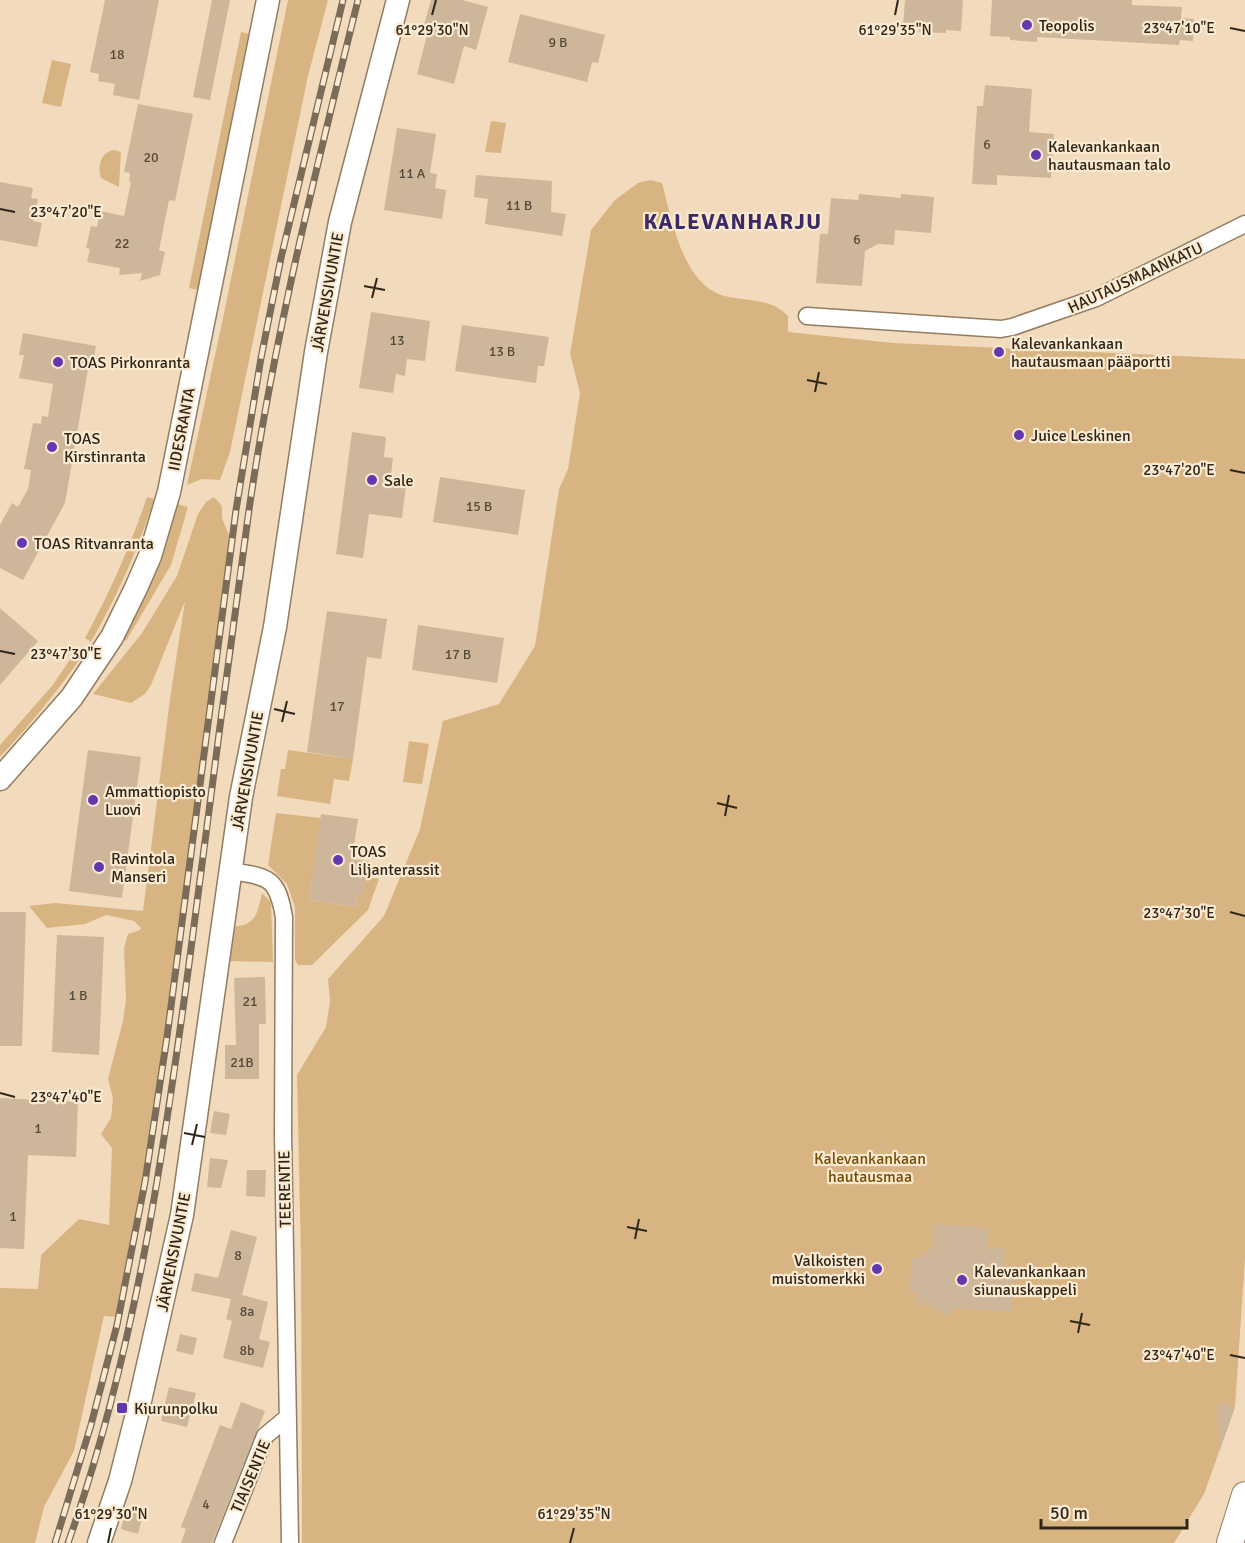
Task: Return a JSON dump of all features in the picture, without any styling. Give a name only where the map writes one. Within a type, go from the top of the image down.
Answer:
[{"type":"main road","points":[[1230,1543],[1245,1495]]},
{"type":"street","name":"IIDESRANTA","points":[[0,779],[72,697],[101,654],[150,556],[169,492],[268,0]]},
{"type":"street","name":"JÄRVENSIVUNTIE","points":[[99,1543],[120,1481],[144,1387],[182,1215],[247,760],[275,627],[316,352],[340,222],[398,0]]},
{"type":"street","name":"HAUTAUSMAANKATU","points":[[807,316],[1001,329],[1012,327],[1096,298],[1245,224]]},
{"type":"street","name":"TEERENTIE","points":[[230,871],[260,877],[272,883],[280,898],[284,917],[283,1134],[290,1543]]},
{"type":"street","name":"TIAISENTIE","points":[[223,1543],[266,1436],[288,1417]]},
{"type":"green space","points":[[288,0],[328,0],[308,76],[230,452],[220,480],[202,479],[187,485],[222,323]]},
{"type":"green space","points":[[241,32],[249,34],[198,290],[189,288]]},
{"type":"green space","points":[[52,60],[71,64],[61,107],[42,103]]},
{"type":"green space","points":[[491,121],[506,123],[501,153],[485,152]]},
{"type":"green space","points":[[114,150],[121,152],[119,187],[101,178],[100,173],[101,160]]},
{"type":"green space","name":"Kalevankankaan hautausmaa","points":[[650,180],[662,183],[682,251],[690,267],[701,281],[713,291],[729,297],[761,302],[782,310],[788,316],[788,332],[893,343],[1245,359],[1245,1258],[1235,1407],[1204,1494],[1174,1543],[302,1543],[301,1258],[297,1075],[326,1027],[330,1002],[328,979],[384,916],[420,829],[443,721],[499,704],[535,646],[559,489],[568,469],[580,393],[570,354],[591,230],[615,200],[638,183]]},
{"type":"green space","points":[[147,497],[154,499],[141,536],[119,589],[91,642],[85,638],[119,569]]},
{"type":"green space","points":[[214,497],[222,506],[222,518],[233,545],[149,1145],[118,1317],[104,1316],[74,1451],[44,1507],[35,1543],[0,1543],[0,1288],[38,1289],[41,1255],[79,1219],[109,1225],[112,1148],[101,1134],[111,1118],[113,1098],[108,1079],[126,1000],[124,948],[128,934],[141,928],[134,921],[106,915],[85,924],[47,928],[29,906],[55,903],[143,911],[185,601],[151,685],[145,694],[131,703],[93,694],[142,633],[177,576],[198,514],[206,502]]},
{"type":"green space","points":[[177,504],[188,507],[171,565],[126,641],[122,639]]},
{"type":"green space","points":[[78,648],[85,652],[23,732],[0,757],[0,745],[52,686]]},
{"type":"green space","points":[[409,741],[429,744],[422,784],[403,782]]},
{"type":"green space","points":[[288,750],[353,759],[349,781],[334,779],[330,804],[277,796],[281,769],[285,769]]},
{"type":"green space","points":[[276,813],[321,818],[309,900],[356,907],[358,894],[366,877],[379,879],[368,910],[312,965],[298,965],[295,960],[295,907],[287,884],[268,865]]},
{"type":"green space","points":[[262,893],[271,902],[273,962],[227,961],[232,927],[251,921],[259,907]]},
{"type":"building","points":[[105,0],[159,0],[139,100],[113,95],[115,84],[98,81],[99,74],[90,72]]},
{"type":"building","points":[[212,0],[230,0],[210,100],[193,97]]},
{"type":"building","points":[[431,0],[462,0],[488,7],[476,50],[464,46],[454,84],[417,74],[428,31],[423,29]]},
{"type":"building","points":[[905,0],[963,0],[961,31],[919,32],[919,28],[903,27]]},
{"type":"building","name":"Teopolis","points":[[992,0],[1132,0],[1132,5],[1182,7],[1181,18],[1194,19],[1193,41],[1180,40],[1179,45],[1037,37],[1037,42],[990,36]]},
{"type":"building","points":[[520,14],[605,35],[598,63],[592,62],[587,82],[508,62]]},
{"type":"building","points":[[985,85],[1032,89],[1029,132],[1054,134],[1051,178],[997,175],[997,185],[972,184],[977,106],[983,106]]},
{"type":"building","points":[[138,104],[193,114],[175,201],[169,200],[159,250],[165,252],[160,275],[140,281],[142,273],[119,275],[120,268],[87,262],[90,249],[86,248],[91,226],[97,227],[100,211],[124,216],[131,182],[129,182],[130,173],[124,172]]},
{"type":"building","points":[[397,128],[436,134],[430,173],[437,174],[435,188],[446,190],[442,219],[384,210]]},
{"type":"building","points":[[476,175],[552,181],[551,212],[566,214],[562,236],[485,224],[488,199],[474,197]]},
{"type":"building","points":[[0,182],[33,188],[31,198],[38,199],[33,221],[42,223],[37,247],[0,240]]},
{"type":"building","points":[[859,194],[901,198],[901,194],[934,197],[931,233],[895,230],[894,245],[878,244],[865,251],[862,286],[816,283],[820,234],[828,234],[831,198],[858,200]]},
{"type":"building","points":[[371,312],[430,321],[425,361],[407,359],[405,376],[396,374],[393,393],[359,388]]},
{"type":"building","points":[[462,325],[549,337],[544,366],[538,366],[536,383],[455,371]]},
{"type":"building","points":[[23,333],[96,346],[92,369],[88,369],[65,503],[23,580],[0,568],[0,525],[12,503],[18,507],[28,489],[31,470],[24,469],[33,423],[41,424],[42,416],[48,417],[53,384],[19,378],[24,355],[19,355]]},
{"type":"building","points":[[352,432],[386,437],[384,457],[393,458],[391,475],[407,477],[402,518],[369,514],[363,558],[336,554]]},
{"type":"building","points":[[440,477],[525,490],[518,535],[433,522]]},
{"type":"building","points":[[0,608],[38,641],[0,685]]},
{"type":"building","points":[[327,611],[387,619],[381,659],[367,657],[353,759],[307,752]]},
{"type":"building","points":[[418,625],[504,638],[497,683],[412,670]]},
{"type":"building","points":[[88,750],[141,757],[122,898],[69,891]]},
{"type":"building","name":"TOAS Liljanterassit","points":[[321,814],[358,819],[352,859],[369,861],[364,895],[358,894],[356,907],[309,900]]},
{"type":"building","points":[[0,912],[26,912],[22,1046],[0,1046]]},
{"type":"building","points":[[57,935],[104,937],[99,1055],[52,1052]]},
{"type":"building","points":[[265,977],[266,1024],[259,1024],[259,1079],[225,1079],[225,1045],[236,1045],[234,978]]},
{"type":"building","points":[[0,1098],[78,1102],[76,1157],[28,1155],[24,1249],[0,1248]]},
{"type":"building","points":[[214,1111],[230,1114],[226,1135],[210,1133]]},
{"type":"building","points":[[210,1158],[228,1160],[221,1188],[207,1187]]},
{"type":"building","points":[[247,1170],[266,1170],[265,1197],[246,1196]]},
{"type":"building","name":"Kalevankankaan siunauskappeli","points":[[935,1224],[989,1228],[987,1248],[1005,1249],[1003,1266],[1015,1267],[1011,1312],[954,1308],[950,1314],[944,1316],[934,1306],[917,1305],[918,1293],[909,1292],[912,1258],[920,1258],[933,1246]]},
{"type":"building","points":[[231,1230],[257,1237],[242,1295],[268,1302],[259,1339],[270,1342],[263,1368],[223,1358],[232,1321],[226,1319],[231,1299],[191,1291],[195,1273],[218,1278]]},
{"type":"building","points":[[180,1334],[197,1338],[193,1355],[176,1351]]},
{"type":"building","points":[[169,1387],[196,1393],[187,1427],[161,1421]]},
{"type":"building","points":[[241,1402],[265,1411],[212,1543],[181,1543],[186,1529],[181,1527],[220,1425],[231,1429]]},
{"type":"building","points":[[1217,1402],[1235,1407],[1220,1450]]},
{"type":"building","points":[[126,1510],[143,1515],[138,1534],[121,1529]]},
{"type":"railway","points":[[55,1543],[91,1425],[117,1325],[145,1182],[167,1037],[236,510],[261,358],[281,258],[343,0]]},
{"type":"railway","points":[[68,1543],[111,1401],[144,1257],[179,1037],[259,445],[297,254],[358,0]]},
{"type":"place","name":"Teopolis","points":[[1027,25]]},
{"type":"place","name":"Kalevankankaan hautausmaan talo","points":[[1036,155]]},
{"type":"place","name":"Kalevankankaan hautausmaan pääportti","points":[[999,352]]},
{"type":"place","name":"TOAS Pirkonranta","points":[[58,362]]},
{"type":"place","name":"Juice Leskinen","points":[[1019,435]]},
{"type":"place","name":"TOAS Kirstinranta","points":[[52,447]]},
{"type":"place","name":"Sale","points":[[372,480]]},
{"type":"place","name":"TOAS Ritvanranta","points":[[22,543]]},
{"type":"place","name":"Ammattiopisto Luovi","points":[[93,800]]},
{"type":"place","name":"TOAS Liljanterassit","points":[[338,860]]},
{"type":"place","name":"Ravintola Manseri","points":[[99,867]]},
{"type":"place","name":"Valkoisten muistomerkki","points":[[877,1269]]},
{"type":"place","name":"Kalevankankaan siunauskappeli","points":[[962,1280]]},
{"type":"place","name":"Kiurunpolku","points":[[122,1408]]},
{"type":"district","name":"KALEVANHARJU","points":[[733,221]]}]
